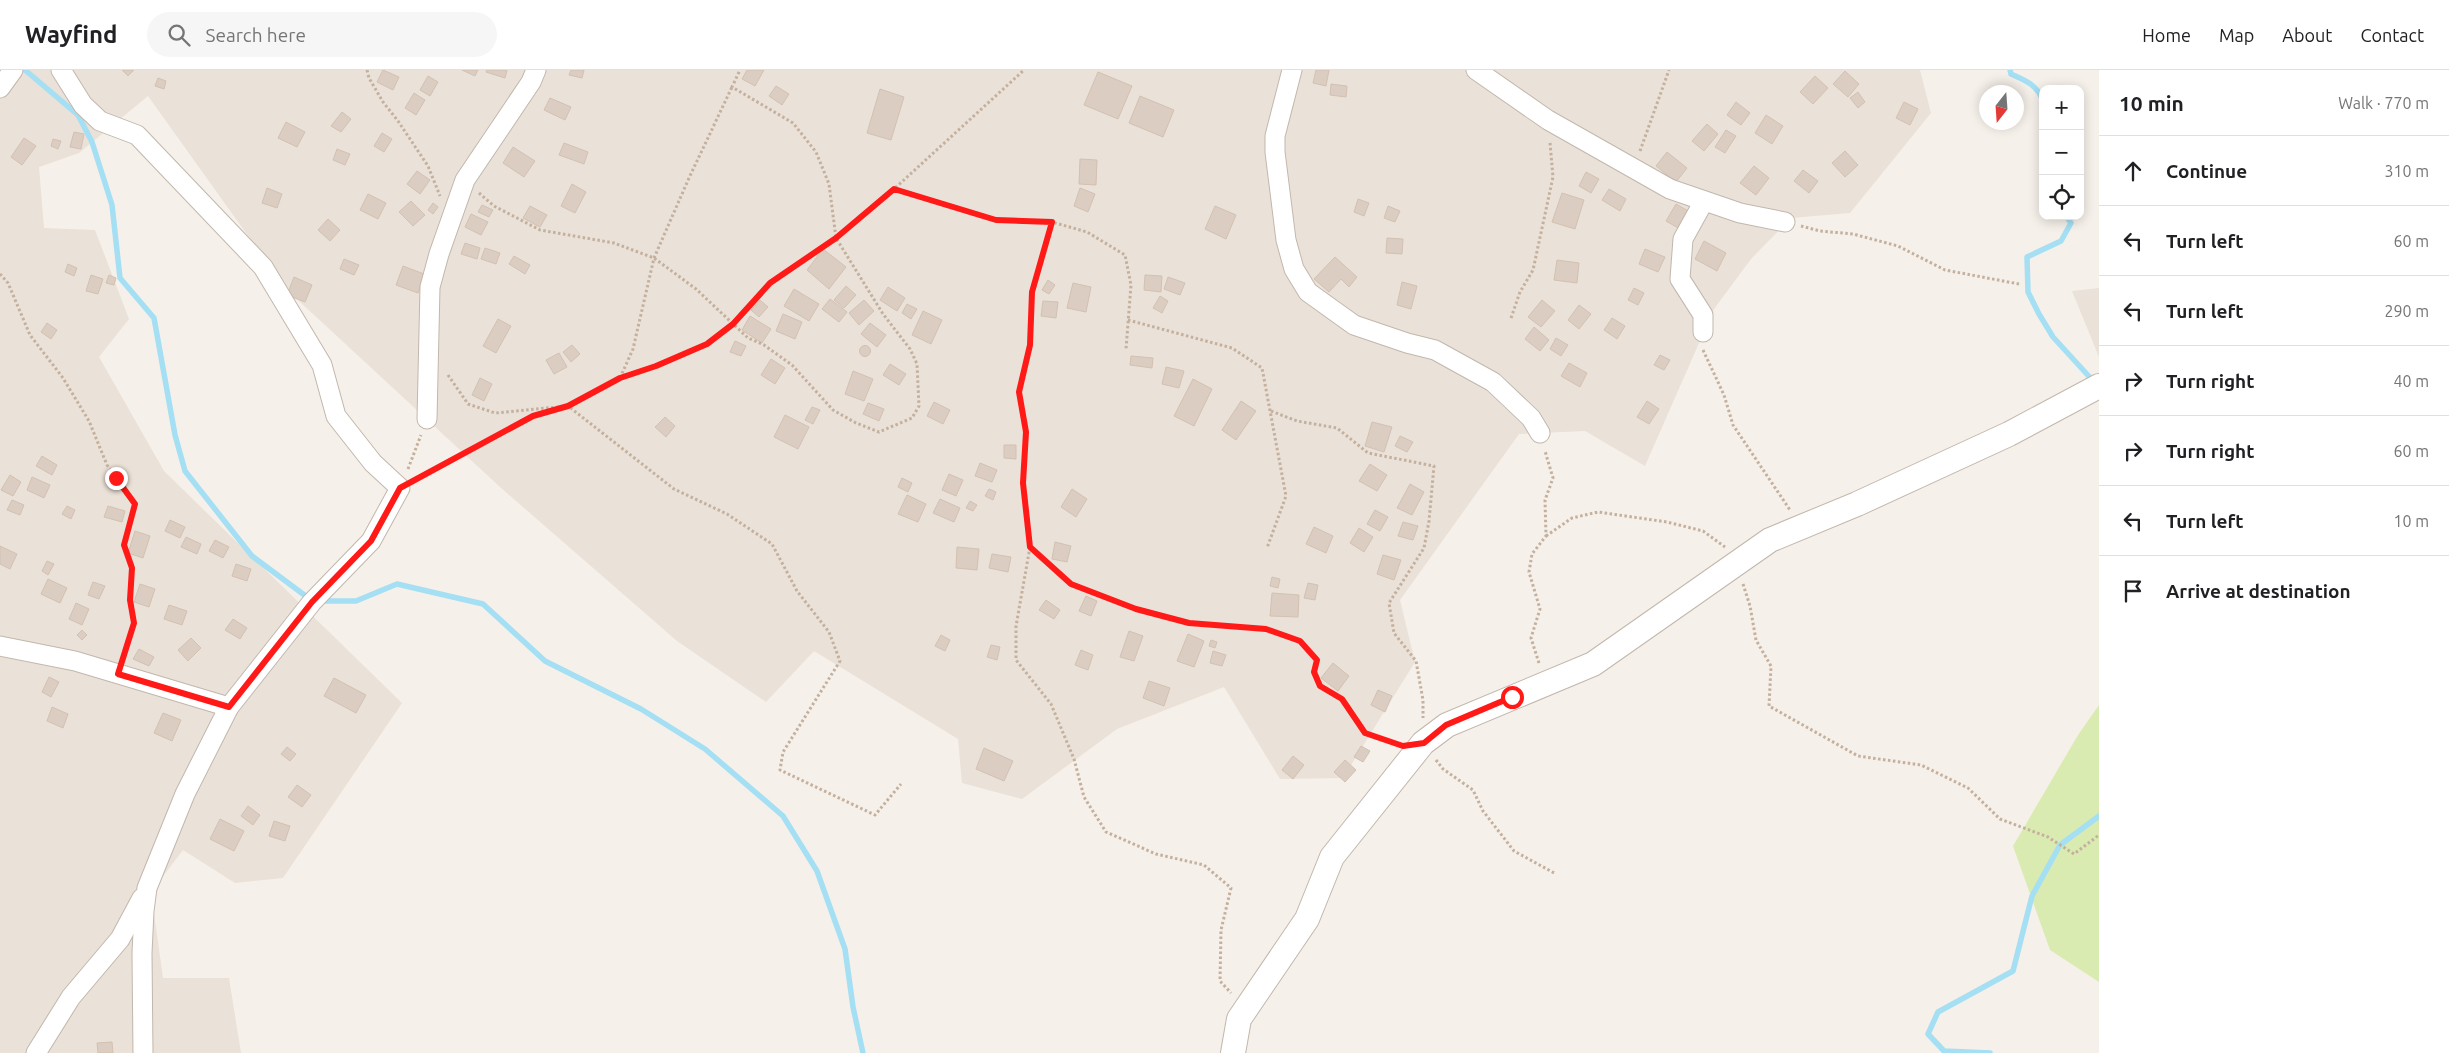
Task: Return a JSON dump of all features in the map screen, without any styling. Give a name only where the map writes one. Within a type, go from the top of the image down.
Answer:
[{"type":"street","points":[[0,88],[13,70]]},
{"type":"street","points":[[36,1053],[72,997],[120,939],[147,888],[185,794],[229,707],[312,602],[371,541],[400,488],[373,463],[336,416],[322,365],[263,267],[137,135],[100,121],[83,104],[61,70]]},
{"type":"street","points":[[427,419],[430,287],[451,214],[465,180],[531,82],[536,70]]},
{"type":"street","points":[[1292,70],[1275,136],[1275,152],[1286,240],[1294,269],[1308,292],[1354,325],[1407,343],[1435,350],[1493,382],[1531,418],[1540,434]]},
{"type":"street","points":[[1476,70],[1548,120],[1670,189],[1740,214],[1785,222]]},
{"type":"street","points":[[1703,332],[1703,314],[1680,279],[1683,240],[1704,201]]},
{"type":"street","points":[[1233,1053],[1239,1019],[1307,919],[1332,857],[1424,743],[1446,725],[1592,664],[1770,540],[1806,526],[2009,434],[2099,386]]},
{"type":"street","points":[[0,646],[76,661],[229,707]]},
{"type":"street","points":[[143,1053],[142,952],[147,888]]},
{"type":"path","points":[[368,70],[369,78],[383,102],[428,166],[438,193],[451,214]]},
{"type":"path","points":[[620,378],[633,349],[654,258],[740,70]]},
{"type":"path","points":[[400,488],[533,416],[568,406],[620,378],[656,366],[707,344],[733,324],[770,283],[836,238],[894,189],[1024,70]]},
{"type":"path","points":[[1634,168],[1669,70]]},
{"type":"path","points":[[465,180],[494,206],[540,230],[614,243],[654,258],[696,289],[748,338],[779,355],[792,365],[833,410],[856,423],[879,432],[912,418],[919,406],[920,392],[916,364],[910,348],[882,314],[836,238],[829,184],[816,152],[793,123],[732,87]]},
{"type":"path","points":[[1511,318],[1520,292],[1532,270],[1553,177],[1548,120]]},
{"type":"path","points":[[894,189],[996,220],[1052,222],[1088,232],[1125,256],[1131,285],[1126,349]]},
{"type":"path","points":[[1052,222],[1032,292],[1030,345],[1019,392],[1026,432],[1023,483],[1030,547],[1016,626],[1016,660],[1051,704],[1074,758],[1084,797],[1106,832],[1156,854],[1204,866],[1231,888],[1221,930],[1220,981],[1245,1011]]},
{"type":"path","points":[[1785,222],[1820,231],[1853,234],[1898,246],[1945,270],[2019,284]]},
{"type":"path","points":[[0,274],[8,283],[30,336],[63,378],[89,421],[107,464],[135,504],[124,545],[132,568],[130,600],[134,623],[118,674]]},
{"type":"path","points":[[1128,320],[1232,348],[1262,368],[1286,496],[1266,548]]},
{"type":"path","points":[[1703,332],[1703,354],[1724,395],[1733,425],[1785,505],[1806,526]]},
{"type":"path","points":[[429,351],[468,404],[494,413],[568,406],[674,489],[727,514],[772,544],[797,591],[829,632],[840,661],[783,752],[780,770],[874,815],[901,784]]},
{"type":"path","points":[[1271,411],[1297,421],[1337,428],[1368,453],[1434,466],[1429,522],[1424,548],[1389,603],[1394,632],[1416,661],[1423,700],[1424,743],[1443,769],[1473,790],[1483,811],[1514,851],[1556,874]]},
{"type":"path","points":[[400,488],[427,419]]},
{"type":"path","points":[[1540,434],[1553,478],[1545,500],[1546,536]]},
{"type":"path","points":[[1544,683],[1532,638],[1540,608],[1529,572],[1532,554],[1546,536],[1572,518],[1598,512],[1668,522],[1702,531],[1724,546],[1736,564],[1750,606],[1756,640],[1771,666],[1769,706],[1858,756],[1921,765],[1968,788],[2000,819],[2048,836],[2074,854],[2099,835]]},
{"type":"path","points":[[1030,547],[1071,584],[1136,609],[1189,623],[1266,629],[1300,641],[1317,660],[1314,672],[1320,686],[1342,699],[1365,733],[1403,746],[1424,743]]},
{"type":"shaded area","points":[[0,70],[1920,70],[1931,113],[1850,213],[1791,218],[1751,259],[1714,309],[1645,466],[1585,431],[1519,434],[1400,600],[1415,662],[1343,778],[1280,779],[1224,687],[1117,729],[1022,799],[962,783],[958,739],[814,651],[766,702],[677,641],[500,487],[286,289],[148,96],[79,153],[39,167],[44,228],[95,230],[129,319],[99,357],[164,471],[402,703],[283,878],[235,883],[183,850],[151,892],[163,978],[229,978],[241,1053],[0,1053]]},
{"type":"shaded area","points":[[2099,288],[2099,357],[2072,291]]},
{"type":"green space","points":[[2099,705],[2099,982],[2050,950],[2013,846],[2078,735]]},
{"type":"building","points":[[122,70],[134,70],[128,76]]},
{"type":"building","points":[[383,70],[399,77],[393,90],[377,82]]},
{"type":"building","points":[[462,70],[478,70],[475,76]]},
{"type":"building","points":[[487,70],[507,70],[505,78],[486,72]]},
{"type":"building","points":[[571,70],[584,70],[582,78],[569,75]]},
{"type":"building","points":[[747,70],[764,70],[755,86],[742,79]]},
{"type":"building","points":[[1316,70],[1329,70],[1326,86],[1313,83]]},
{"type":"building","points":[[1845,71],[1859,84],[1848,97],[1833,84]]},
{"type":"building","points":[[1098,72],[1132,86],[1118,119],[1084,105]]},
{"type":"building","points":[[428,76],[438,82],[430,96],[420,90]]},
{"type":"building","points":[[1815,76],[1828,88],[1813,104],[1800,92]]},
{"type":"building","points":[[158,78],[166,81],[164,89],[155,86]]},
{"type":"building","points":[[1331,84],[1347,86],[1346,97],[1330,95]]},
{"type":"building","points":[[776,86],[789,94],[782,105],[769,96]]},
{"type":"building","points":[[880,89],[904,97],[891,140],[867,133]]},
{"type":"building","points":[[1858,92],[1865,102],[1858,108],[1850,98]]},
{"type":"building","points":[[414,93],[425,100],[416,115],[405,108]]},
{"type":"building","points":[[1140,96],[1174,110],[1163,137],[1129,123]]},
{"type":"building","points":[[550,98],[571,107],[565,120],[544,110]]},
{"type":"building","points":[[1736,102],[1750,113],[1741,125],[1727,115]]},
{"type":"building","points":[[1904,102],[1918,109],[1910,125],[1896,118]]},
{"type":"building","points":[[342,112],[351,119],[341,132],[331,126]]},
{"type":"building","points":[[1766,115],[1783,126],[1772,144],[1755,133]]},
{"type":"building","points":[[286,122],[305,132],[297,147],[278,138]]},
{"type":"building","points":[[1707,124],[1718,134],[1704,151],[1692,141]]},
{"type":"building","points":[[1726,130],[1736,136],[1725,153],[1715,147]]},
{"type":"building","points":[[74,132],[84,134],[81,149],[70,147]]},
{"type":"building","points":[[382,133],[392,139],[384,152],[374,146]]},
{"type":"building","points":[[24,138],[36,146],[22,165],[11,157]]},
{"type":"building","points":[[53,139],[61,141],[58,149],[51,146]]},
{"type":"building","points":[[564,143],[588,152],[584,164],[559,155]]},
{"type":"building","points":[[513,147],[535,161],[524,177],[503,163]]},
{"type":"building","points":[[337,149],[350,154],[345,165],[333,160]]},
{"type":"building","points":[[1845,151],[1858,165],[1845,177],[1832,163]]},
{"type":"building","points":[[1667,152],[1687,168],[1676,182],[1656,166]]},
{"type":"building","points":[[1080,159],[1097,160],[1096,185],[1079,184]]},
{"type":"building","points":[[1754,166],[1769,178],[1756,195],[1740,183]]},
{"type":"building","points":[[1803,170],[1818,181],[1809,193],[1794,181]]},
{"type":"building","points":[[417,171],[430,180],[420,194],[407,184]]},
{"type":"building","points":[[1586,172],[1599,179],[1591,193],[1579,186]]},
{"type":"building","points":[[572,184],[586,192],[575,213],[561,206]]},
{"type":"building","points":[[267,188],[282,194],[277,208],[262,203]]},
{"type":"building","points":[[1080,188],[1095,194],[1088,212],[1074,206]]},
{"type":"building","points":[[1609,189],[1626,199],[1620,211],[1602,200]]},
{"type":"building","points":[[1562,193],[1584,200],[1575,229],[1552,222]]},
{"type":"building","points":[[368,194],[386,203],[378,219],[360,210]]},
{"type":"building","points":[[1358,199],[1369,203],[1364,216],[1354,212]]},
{"type":"building","points":[[411,201],[425,215],[413,226],[399,212]]},
{"type":"building","points":[[433,203],[438,207],[433,214],[428,210]]},
{"type":"building","points":[[1676,204],[1690,212],[1680,229],[1666,221]]},
{"type":"building","points":[[482,205],[493,210],[489,217],[478,212]]},
{"type":"building","points":[[530,206],[547,215],[540,227],[523,218]]},
{"type":"building","points":[[1215,206],[1236,215],[1226,239],[1205,229]]},
{"type":"building","points":[[1388,206],[1400,211],[1395,222],[1384,218]]},
{"type":"building","points":[[471,214],[488,222],[481,235],[465,227]]},
{"type":"building","points":[[328,219],[340,230],[330,241],[318,230]]},
{"type":"building","points":[[1387,238],[1403,239],[1402,254],[1386,253]]},
{"type":"building","points":[[1704,241],[1726,253],[1717,271],[1695,259]]},
{"type":"building","points":[[465,243],[480,248],[477,259],[461,254]]},
{"type":"building","points":[[485,248],[500,253],[496,264],[481,259]]},
{"type":"building","points":[[823,249],[846,267],[829,289],[807,270]]},
{"type":"building","points":[[1645,249],[1665,257],[1658,272],[1639,264]]},
{"type":"building","points":[[514,256],[530,265],[525,274],[509,264]]},
{"type":"building","points":[[1335,257],[1357,277],[1349,287],[1341,279],[1329,292],[1314,279]]},
{"type":"building","points":[[344,259],[359,265],[354,275],[340,269]]},
{"type":"building","points":[[1557,260],[1579,263],[1577,283],[1554,280]]},
{"type":"building","points":[[68,264],[77,268],[74,276],[65,272]]},
{"type":"building","points":[[403,266],[424,274],[418,293],[396,285]]},
{"type":"building","points":[[91,275],[103,279],[98,294],[86,291]]},
{"type":"building","points":[[109,275],[116,278],[114,285],[106,283]]},
{"type":"building","points":[[1145,275],[1162,276],[1161,292],[1144,290]]},
{"type":"building","points":[[294,277],[312,285],[305,302],[287,295]]},
{"type":"building","points":[[1168,277],[1185,283],[1180,295],[1164,289]]},
{"type":"building","points":[[1048,280],[1055,285],[1049,294],[1042,290]]},
{"type":"building","points":[[1402,282],[1417,286],[1411,309],[1397,305]]},
{"type":"building","points":[[1073,283],[1091,287],[1086,312],[1067,308]]},
{"type":"building","points":[[846,286],[856,295],[844,308],[834,300]]},
{"type":"building","points":[[888,287],[905,298],[897,311],[880,300]]},
{"type":"building","points":[[1634,288],[1644,293],[1638,305],[1628,300]]},
{"type":"building","points":[[794,289],[819,304],[809,321],[784,306]]},
{"type":"building","points":[[1160,296],[1168,301],[1162,313],[1153,308]]},
{"type":"building","points":[[830,299],[847,312],[839,322],[822,309]]},
{"type":"building","points":[[760,300],[768,307],[759,317],[751,310]]},
{"type":"building","points":[[864,300],[874,311],[859,325],[849,313]]},
{"type":"building","points":[[1542,300],[1555,311],[1541,327],[1528,317]]},
{"type":"building","points":[[1043,301],[1058,302],[1056,318],[1041,316]]},
{"type":"building","points":[[907,304],[917,309],[911,319],[902,313]]},
{"type":"building","points":[[1579,305],[1591,314],[1579,329],[1568,320]]},
{"type":"building","points":[[923,311],[942,320],[931,344],[912,335]]},
{"type":"building","points":[[783,314],[802,322],[795,339],[776,331]]},
{"type":"building","points":[[750,316],[771,329],[762,343],[742,330]]},
{"type":"building","points":[[1612,318],[1625,326],[1617,339],[1604,330]]},
{"type":"building","points":[[498,319],[511,326],[496,353],[483,346]]},
{"type":"building","points":[[47,323],[57,330],[51,339],[41,332]]},
{"type":"building","points":[[870,323],[886,335],[877,347],[861,334]]},
{"type":"building","points":[[1534,327],[1549,340],[1540,351],[1525,339]]},
{"type":"building","points":[[1556,338],[1568,345],[1561,356],[1550,349]]},
{"type":"building","points":[[735,341],[746,346],[741,356],[730,352]]},
{"type":"building","points":[[572,345],[580,354],[571,362],[563,352]]},
{"type":"building","points":[[863,346],[867,346],[870,351],[869,355],[863,356],[860,353],[860,349]]},
{"type":"building","points":[[559,353],[567,367],[554,374],[546,360]]},
{"type":"building","points":[[1660,355],[1670,360],[1664,370],[1654,365]]},
{"type":"building","points":[[1131,356],[1153,358],[1152,368],[1130,365]]},
{"type":"building","points":[[771,359],[785,368],[775,384],[761,375]]},
{"type":"building","points":[[1569,363],[1587,373],[1580,387],[1561,376]]},
{"type":"building","points":[[890,364],[906,374],[899,385],[883,375]]},
{"type":"building","points":[[1166,367],[1184,371],[1179,388],[1162,384]]},
{"type":"building","points":[[853,371],[873,379],[864,401],[845,394]]},
{"type":"building","points":[[480,378],[492,384],[484,401],[472,395]]},
{"type":"building","points":[[1193,379],[1212,389],[1194,426],[1174,416]]},
{"type":"building","points":[[1241,401],[1256,411],[1236,440],[1222,430]]},
{"type":"building","points":[[1647,401],[1659,409],[1649,424],[1637,417]]},
{"type":"building","points":[[934,402],[950,410],[943,424],[927,416]]},
{"type":"building","points":[[868,403],[884,409],[879,421],[863,414]]},
{"type":"building","points":[[812,407],[820,410],[813,424],[805,420]]},
{"type":"building","points":[[785,415],[809,427],[798,449],[774,437]]},
{"type":"building","points":[[665,417],[675,426],[666,437],[655,427]]},
{"type":"building","points":[[1372,422],[1392,427],[1384,452],[1365,446]]},
{"type":"building","points":[[1400,436],[1413,442],[1407,452],[1395,446]]},
{"type":"building","points":[[1004,445],[1016,445],[1016,459],[1004,458]]},
{"type":"building","points":[[42,456],[57,465],[52,475],[36,466]]},
{"type":"building","points":[[980,463],[997,470],[992,482],[975,476]]},
{"type":"building","points":[[1370,464],[1387,475],[1377,491],[1359,481]]},
{"type":"building","points":[[949,474],[963,480],[956,496],[942,490]]},
{"type":"building","points":[[10,475],[21,482],[13,496],[1,490]]},
{"type":"building","points":[[32,477],[50,485],[44,498],[27,490]]},
{"type":"building","points":[[902,478],[912,483],[908,492],[898,487]]},
{"type":"building","points":[[1410,484],[1424,492],[1412,515],[1397,508]]},
{"type":"building","points":[[989,489],[996,492],[993,500],[985,496]]},
{"type":"building","points":[[1072,489],[1087,499],[1076,517],[1061,507]]},
{"type":"building","points":[[907,495],[926,504],[918,522],[898,514]]},
{"type":"building","points":[[940,499],[960,508],[954,522],[933,513]]},
{"type":"building","points":[[12,500],[24,505],[20,515],[7,510]]},
{"type":"building","points":[[970,501],[977,505],[973,511],[966,508]]},
{"type":"building","points":[[67,506],[75,510],[71,519],[62,514]]},
{"type":"building","points":[[108,506],[125,511],[122,522],[104,517]]},
{"type":"building","points":[[1375,510],[1388,517],[1380,531],[1367,524]]},
{"type":"building","points":[[170,520],[185,527],[180,538],[165,531]]},
{"type":"building","points":[[1403,522],[1418,526],[1413,540],[1398,536]]},
{"type":"building","points":[[1314,527],[1333,536],[1326,553],[1306,544]]},
{"type":"building","points":[[1359,528],[1373,537],[1364,552],[1350,543]]},
{"type":"building","points":[[135,531],[150,536],[143,558],[128,553]]},
{"type":"building","points":[[186,537],[201,544],[197,554],[181,547]]},
{"type":"building","points":[[215,540],[229,547],[223,558],[209,551]]},
{"type":"building","points":[[1055,542],[1071,546],[1067,562],[1052,559]]},
{"type":"building","points":[[0,546],[17,554],[10,569],[0,564]]},
{"type":"building","points":[[957,547],[979,549],[977,570],[956,568]]},
{"type":"building","points":[[992,554],[1011,557],[1008,572],[989,568]]},
{"type":"building","points":[[1383,555],[1401,560],[1394,580],[1377,574]]},
{"type":"building","points":[[47,561],[54,564],[48,575],[42,571]]},
{"type":"building","points":[[236,564],[251,569],[247,581],[232,576]]},
{"type":"building","points":[[1272,577],[1280,579],[1278,588],[1270,586]]},
{"type":"building","points":[[48,579],[67,588],[60,603],[41,594]]},
{"type":"building","points":[[93,582],[105,586],[99,599],[88,595]]},
{"type":"building","points":[[1308,583],[1318,585],[1315,600],[1304,598]]},
{"type":"building","points":[[140,584],[155,589],[149,607],[134,602]]},
{"type":"building","points":[[1272,593],[1299,595],[1298,617],[1270,616]]},
{"type":"building","points":[[1086,596],[1097,601],[1091,616],[1079,611]]},
{"type":"building","points":[[1046,600],[1060,610],[1054,619],[1039,610]]},
{"type":"building","points":[[76,603],[89,609],[82,625],[69,619]]},
{"type":"building","points":[[169,605],[187,611],[182,625],[164,619]]},
{"type":"building","points":[[233,619],[247,628],[240,639],[225,630]]},
{"type":"building","points":[[82,630],[87,635],[82,640],[77,635]]},
{"type":"building","points":[[1129,631],[1143,636],[1134,661],[1120,657]]},
{"type":"building","points":[[1188,634],[1204,641],[1194,667],[1177,661]]},
{"type":"building","points":[[941,635],[950,640],[945,651],[935,646]]},
{"type":"building","points":[[191,638],[201,648],[188,661],[178,650]]},
{"type":"building","points":[[1211,640],[1217,642],[1215,648],[1209,646]]},
{"type":"building","points":[[991,645],[1000,647],[997,660],[987,657]]},
{"type":"building","points":[[139,649],[154,657],[149,666],[133,659]]},
{"type":"building","points":[[1081,650],[1093,655],[1088,670],[1075,665]]},
{"type":"building","points":[[1213,651],[1226,655],[1222,666],[1210,663]]},
{"type":"building","points":[[1333,663],[1349,676],[1338,691],[1321,678]]},
{"type":"building","points":[[49,677],[59,682],[51,697],[42,692]]},
{"type":"building","points":[[334,678],[366,695],[356,713],[324,696]]},
{"type":"building","points":[[1149,681],[1170,688],[1164,706],[1143,698]]},
{"type":"building","points":[[1378,690],[1392,696],[1385,712],[1371,705]]},
{"type":"building","points":[[52,707],[68,714],[63,728],[47,721]]},
{"type":"building","points":[[163,713],[181,720],[172,741],[154,733]]},
{"type":"building","points":[[1361,746],[1370,751],[1363,762],[1354,757]]},
{"type":"building","points":[[287,747],[296,754],[290,761],[281,754]]},
{"type":"building","points":[[984,748],[1013,761],[1004,781],[976,769]]},
{"type":"building","points":[[1293,756],[1304,765],[1293,779],[1282,770]]},
{"type":"building","points":[[1345,760],[1356,770],[1345,782],[1334,772]]},
{"type":"building","points":[[297,785],[311,795],[302,807],[288,797]]},
{"type":"building","points":[[248,806],[260,815],[253,825],[241,816]]},
{"type":"building","points":[[220,819],[244,831],[234,851],[210,839]]},
{"type":"building","points":[[274,821],[290,826],[285,841],[269,836]]},
{"type":"building","points":[[112,1042],[113,1053],[98,1053],[97,1043]]},
{"type":"waterway","points":[[25,70],[78,115],[92,142],[112,205],[120,278],[154,318],[175,435],[185,471],[252,556],[311,600]]},
{"type":"waterway","points":[[2010,70],[2011,74],[2026,81],[2039,93]]},
{"type":"waterway","points":[[2069,220],[2071,223],[2061,241],[2027,257],[2028,292],[2053,337],[2095,383]]},
{"type":"waterway","points":[[320,601],[356,601],[397,584],[483,604],[545,661],[641,709],[705,749],[783,816],[817,871],[845,949],[853,1007],[863,1053]]},
{"type":"waterway","points":[[1990,1053],[1944,1051],[1928,1034],[1938,1012],[2013,971],[2032,896],[2060,845],[2099,816]]},
{"type":"route","points":[[116,478],[135,504],[124,545],[132,568],[130,600],[134,623],[118,674],[229,707],[280,640],[312,602],[371,541],[400,488],[533,416],[568,406],[620,378],[656,366],[707,344],[733,324],[770,283],[812,252],[836,238],[894,189],[996,220],[1052,222],[1032,292],[1030,345],[1019,392],[1026,432],[1023,483],[1030,547],[1071,584],[1136,609],[1189,623],[1266,629],[1300,641],[1317,660],[1314,672],[1320,686],[1342,699],[1365,733],[1403,746],[1424,743],[1446,725],[1512,697]]}]
